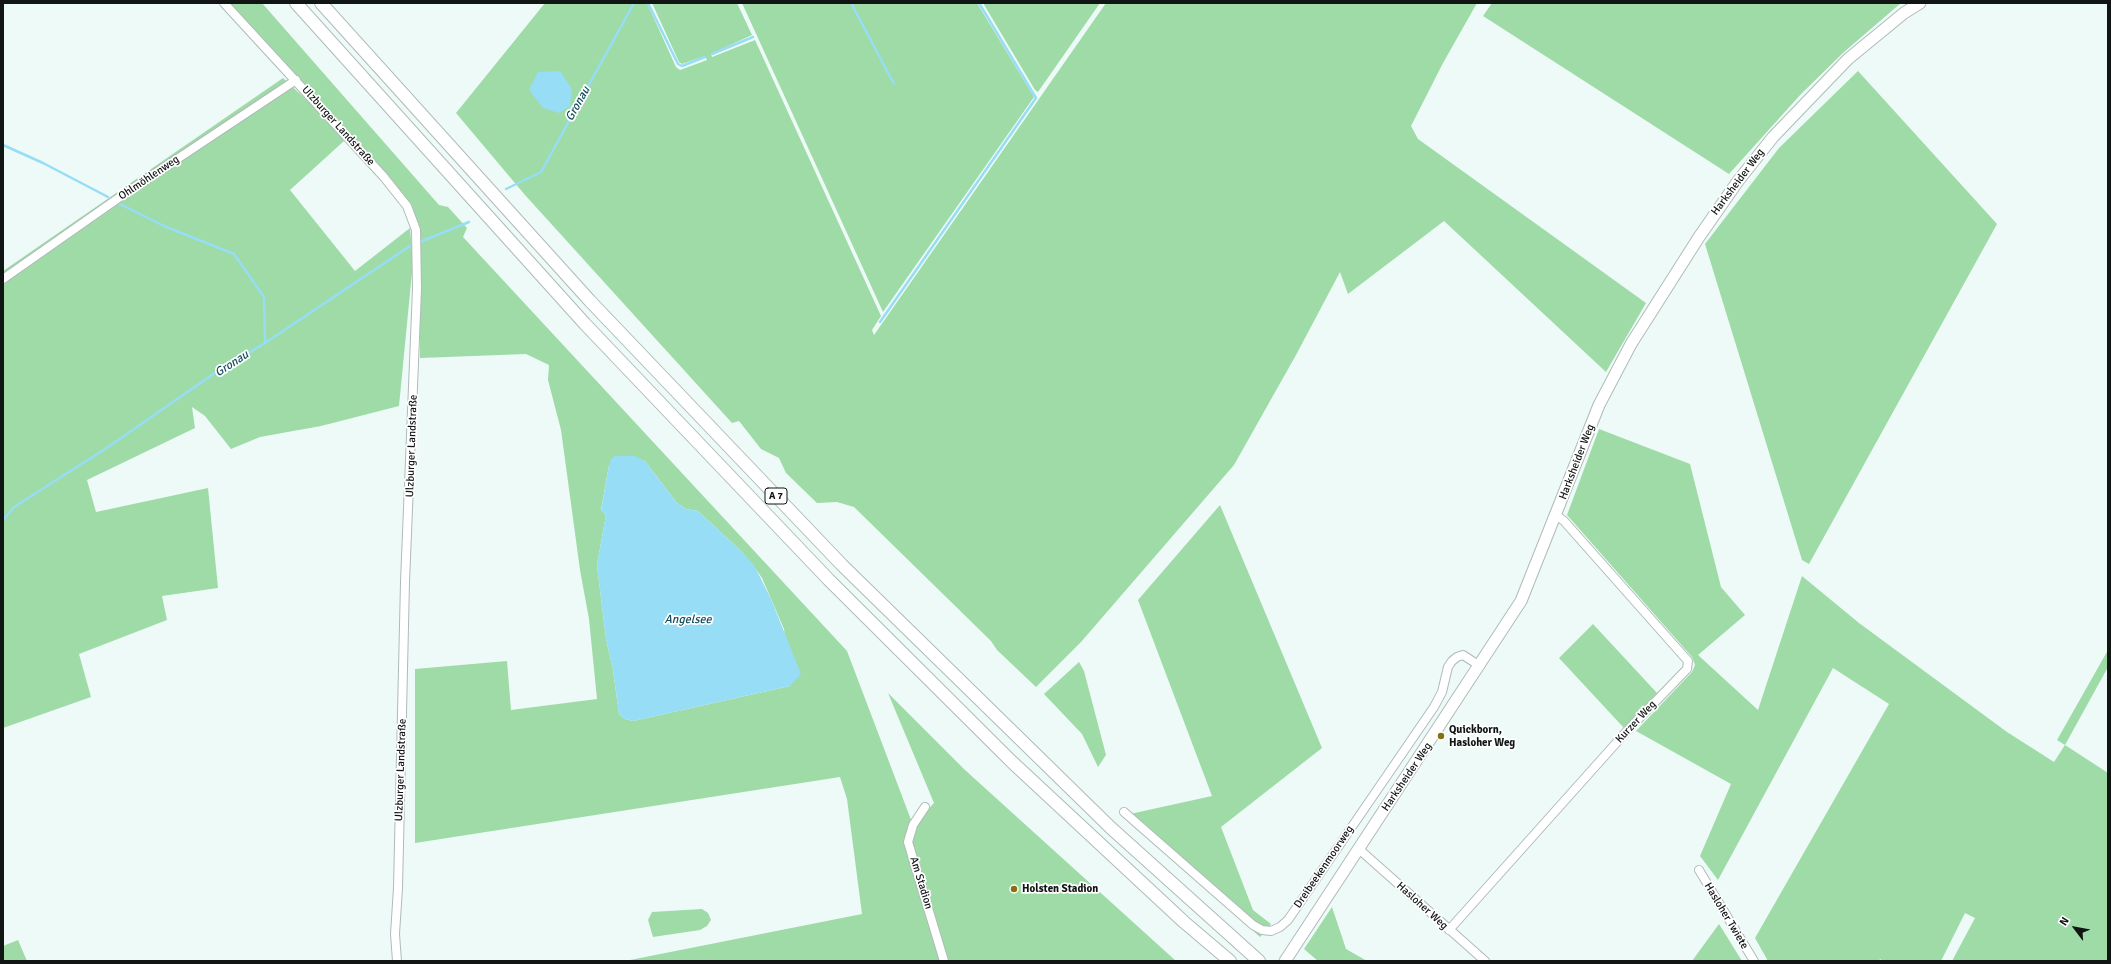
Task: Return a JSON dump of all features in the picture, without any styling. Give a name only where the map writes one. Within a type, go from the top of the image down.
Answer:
[{"type":"highway","name":"A 7","points":[[296,3],[585,324],[823,574],[1012,762],[1184,922],[1230,961]]},
{"type":"highway","name":"A 7","points":[[321,3],[590,301],[837,560],[1105,823],[1259,961]]},
{"type":"main road","name":"Harksheider Weg","points":[[1285,961],[1360,850],[1521,601],[1599,405],[1618,367],[1663,291],[1738,181],[1772,137],[1848,59],[1904,13],[1920,3]]},
{"type":"street","name":"Ulzburger Landstraße","points":[[224,3],[384,176],[408,206],[416,230],[418,256],[410,505],[405,582],[396,934],[397,961]]},
{"type":"street","name":"Ohlmöhlenweg","points":[[3,278],[126,193],[296,80]]},
{"type":"street","name":"Kurzer Weg","points":[[1449,930],[1626,732],[1687,669],[1688,661],[1564,521],[1556,515]]},
{"type":"street","name":"Dreibeekenmoorweg","points":[[1124,812],[1253,925],[1262,930],[1271,931],[1280,927],[1288,920],[1434,707],[1442,692],[1448,667],[1452,661],[1463,655],[1480,666]]},
{"type":"street","name":"Am Stadion","points":[[925,806],[913,825],[908,842],[944,961]]},
{"type":"street","name":"Hasloher Weg","points":[[1360,850],[1485,961]]},
{"type":"street","name":"Hasloher Twiete","points":[[1699,870],[1754,961]]},
{"type":"green space","points":[[229,3],[262,3],[439,205],[448,207],[467,228],[463,237],[847,651],[913,825],[934,803],[888,693],[965,770],[1176,961],[625,961],[862,914],[847,799],[840,777],[415,843],[415,669],[507,661],[511,710],[597,699],[589,619],[580,570],[561,430],[548,380],[549,365],[526,354],[420,358],[420,230],[410,205]],"holes":[[[645,461],[677,503],[686,509],[698,511],[741,551],[762,578],[784,629],[790,686],[633,721],[625,719],[619,714],[613,670],[606,639],[597,565],[606,515],[601,510],[609,465]]]},
{"type":"green space","points":[[545,3],[647,3],[676,67],[680,70],[707,60],[705,56],[682,64],[679,62],[652,3],[737,3],[752,35],[711,54],[712,57],[755,40],[881,316],[872,330],[874,335],[1106,3],[1477,3],[1443,63],[1411,126],[1418,139],[1646,303],[1606,372],[1444,221],[1348,294],[1340,272],[1296,355],[1234,465],[1081,642],[1036,687],[854,507],[837,502],[817,503],[786,473],[779,458],[761,449],[739,421],[732,423],[525,195],[456,113]]},
{"type":"green space","points":[[742,3],[977,3],[1034,97],[883,312]]},
{"type":"green space","points":[[983,3],[1100,3],[1038,92],[1035,90]]},
{"type":"green space","points":[[1492,3],[1901,3],[1844,52],[1801,94],[1729,174],[1483,16]]},
{"type":"green space","points":[[1858,71],[1997,224],[1809,564],[1802,560],[1705,244],[1779,148]]},
{"type":"green space","points":[[283,78],[330,122],[344,141],[290,190],[355,271],[410,228],[413,262],[399,406],[321,426],[260,437],[231,449],[205,416],[192,407],[195,428],[87,480],[96,512],[208,488],[218,588],[162,596],[167,620],[79,654],[91,697],[3,728],[3,271]]},
{"type":"green space","points":[[1599,429],[1690,464],[1721,587],[1745,615],[1698,655],[1758,710],[1802,576],[1859,623],[2007,732],[2054,762],[2065,745],[2108,773],[2108,961],[1952,961],[1975,918],[1965,913],[1941,961],[1883,961],[1880,959],[1879,961],[1768,961],[1755,938],[1889,704],[1833,668],[1718,880],[1700,856],[1731,784],[1636,731],[1692,672],[1695,665],[1692,657],[1567,515]]},
{"type":"green space","points":[[1220,505],[1322,748],[1221,827],[1253,910],[1271,924],[1260,937],[1134,825],[1130,814],[1212,796],[1138,600]]},
{"type":"green space","points":[[1593,624],[1657,693],[1624,728],[1559,658]]},
{"type":"green space","points":[[2108,650],[2108,667],[2065,745],[2057,740]]},
{"type":"green space","points":[[1079,662],[1084,671],[1106,755],[1098,767],[1082,734],[1044,694]]},
{"type":"green space","points":[[1332,907],[1346,949],[1367,961],[1318,961],[1304,949]]},
{"type":"green space","points":[[702,909],[708,913],[711,920],[707,926],[700,930],[653,937],[648,920],[652,912]]},
{"type":"green space","points":[[1719,924],[1742,961],[1692,961]]},
{"type":"green space","points":[[18,940],[27,961],[3,961],[3,946]]},
{"type":"water","points":[[560,71],[572,89],[570,106],[559,113],[543,108],[529,90],[538,72]]},
{"type":"water","name":"Angelsee","points":[[615,456],[635,456],[645,461],[677,503],[686,509],[698,511],[754,565],[771,599],[801,674],[790,686],[633,721],[625,719],[619,714],[613,670],[606,639],[597,565],[606,515],[601,511],[609,465],[611,459]]},
{"type":"waterway","name":"Gronau","points":[[506,189],[541,172],[634,3]]},
{"type":"waterway","points":[[648,3],[678,64],[682,66],[705,57]]},
{"type":"waterway","points":[[851,3],[894,84]]},
{"type":"waterway","points":[[880,322],[1036,98],[979,3]]},
{"type":"waterway","points":[[712,54],[753,37]]},
{"type":"waterway","points":[[3,145],[43,163],[108,197]]},
{"type":"waterway","points":[[120,204],[164,226],[234,254],[264,297],[265,343]]},
{"type":"waterway","name":"Gronau","points":[[3,520],[14,507],[105,449],[212,375],[265,343],[410,246],[469,222]]},
{"type":"place","name":"Quickborn, Hasloher Weg","points":[[1441,736]]},
{"type":"place","name":"Holsten Stadion","points":[[1014,889]]}]
